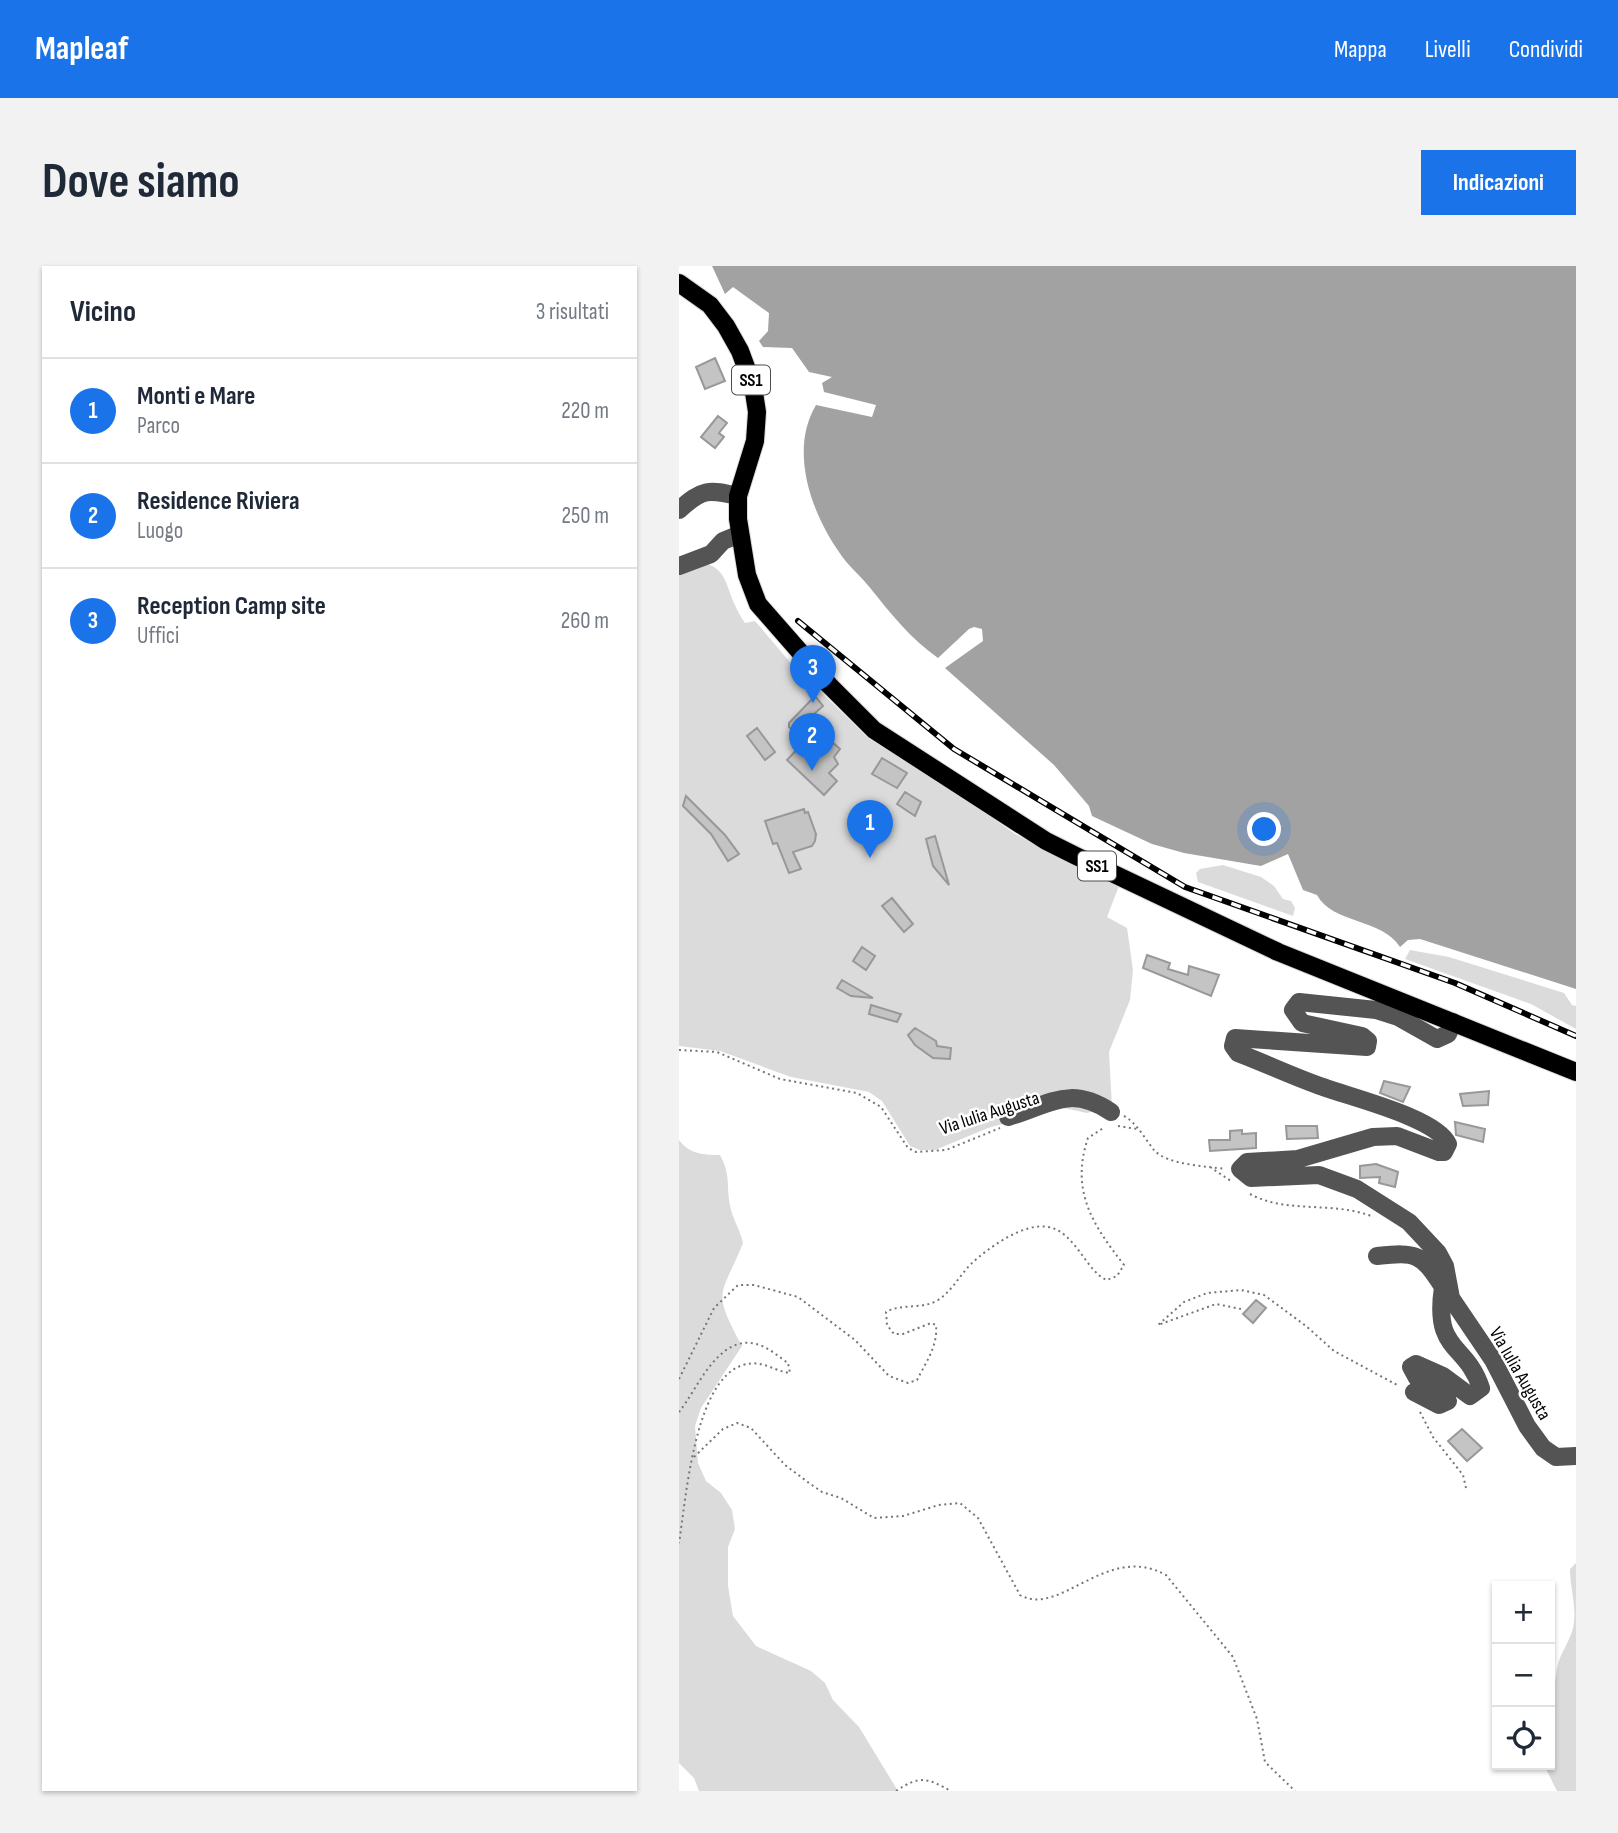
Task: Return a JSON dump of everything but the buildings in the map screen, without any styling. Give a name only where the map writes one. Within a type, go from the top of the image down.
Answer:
[{"type":"main road","name":"SS1","points":[[679,283],[710,305],[726,326],[740,351],[753,386],[757,412],[755,441],[739,513],[747,575],[758,604],[829,685],[874,730],[965,786],[1034,833],[1076,856],[1278,952],[1576,1072]]},
{"type":"street","points":[[679,510],[702,492],[714,490],[739,513],[723,541],[711,554],[679,566]]},
{"type":"street","points":[[1244,1173],[1247,1162],[1298,1159],[1374,1137],[1397,1136],[1439,1152],[1444,1152],[1448,1144],[1440,1134],[1392,1109],[1326,1088],[1238,1053],[1233,1045],[1235,1038],[1367,1047],[1368,1041],[1362,1036],[1302,1023],[1293,1010],[1299,1002],[1376,1010],[1398,1017],[1437,1039],[1448,1034],[1453,1022]]},
{"type":"street","points":[[1005,1122],[1068,1096],[1096,1101],[1120,1114]]},
{"type":"street","name":"Via Iulia Augusta","points":[[1244,1173],[1319,1175],[1357,1189],[1367,1198],[1398,1213],[1423,1236],[1445,1266],[1444,1285],[1493,1360],[1534,1437],[1549,1453],[1572,1457]]},
{"type":"street","points":[[1377,1256],[1415,1254],[1421,1257],[1444,1285],[1444,1335],[1481,1388],[1470,1396],[1443,1376],[1416,1364],[1412,1367],[1414,1376],[1448,1401],[1439,1405],[1414,1392]]},
{"type":"path","name":"Via Iulia Augusta","points":[[679,1050],[717,1052],[780,1079],[857,1093],[881,1107],[908,1148],[916,1152],[946,1150],[1005,1122]]},
{"type":"path","points":[[1120,1114],[1137,1129],[1155,1152],[1174,1160],[1244,1173]]},
{"type":"path","points":[[679,1379],[714,1308],[738,1285],[754,1285],[798,1297],[855,1340],[889,1376],[908,1383],[917,1380],[932,1352],[937,1336],[936,1325],[894,1334],[887,1325],[886,1312],[937,1300],[952,1289],[971,1264],[1020,1231],[1048,1227],[1063,1234],[1087,1258],[1100,1278],[1107,1280],[1117,1276],[1124,1265],[1103,1240],[1089,1213],[1082,1177],[1083,1156],[1088,1138],[1104,1127],[1137,1129]]},
{"type":"path","points":[[1265,1201],[1359,1212],[1377,1219]]},
{"type":"path","points":[[1241,1309],[1216,1304],[1158,1325],[1184,1303],[1207,1293],[1241,1290],[1264,1295],[1301,1321],[1334,1351],[1414,1392],[1416,1403],[1433,1437],[1454,1461],[1465,1488]]},
{"type":"path","points":[[679,1412],[712,1363],[732,1348],[746,1343],[758,1344],[788,1363],[790,1373],[758,1363],[742,1365],[731,1372],[703,1413],[679,1543]]},
{"type":"path","points":[[694,1457],[723,1429],[737,1423],[751,1428],[785,1465],[809,1483],[822,1492],[841,1497],[874,1518],[903,1516],[939,1505],[960,1503],[978,1518],[1020,1595],[1035,1601],[1062,1594],[1089,1577],[1112,1570],[1137,1566],[1167,1575],[1233,1657],[1257,1719],[1265,1762],[1296,1791]]},
{"type":"path","points":[[896,1791],[912,1780],[929,1779],[951,1791]]},
{"type":"shaded area","points":[[712,266],[1576,266],[1576,989],[1420,939],[1408,940],[1400,947],[1382,931],[1345,917],[1324,904],[1317,895],[1303,890],[1288,854],[1261,866],[1184,853],[1152,844],[1092,816],[1089,806],[1054,765],[945,668],[983,641],[982,629],[969,629],[938,658],[902,626],[842,557],[812,500],[804,461],[808,423],[816,405],[872,417],[876,405],[824,392],[822,383],[832,377],[809,372],[792,348],[763,347],[759,341],[768,331],[769,313],[733,287],[725,294]]},
{"type":"shaded area","points":[[679,559],[697,561],[718,570],[724,577],[745,623],[755,621],[789,661],[869,739],[941,781],[1015,834],[1119,886],[1107,917],[1127,928],[1133,970],[1130,1000],[1109,1052],[1112,1107],[1087,1113],[1059,1107],[988,1128],[935,1150],[920,1150],[910,1146],[882,1101],[869,1092],[791,1077],[720,1051],[679,1046]]},
{"type":"shaded area","points":[[1223,865],[1261,877],[1274,886],[1283,899],[1291,901],[1295,908],[1293,916],[1198,882],[1196,873],[1200,869]]},
{"type":"shaded area","points":[[1410,950],[1449,957],[1564,993],[1572,1005],[1576,1006],[1576,1029],[1531,1004],[1405,959]]},
{"type":"shaded area","points":[[679,1140],[692,1151],[720,1155],[727,1174],[731,1210],[743,1243],[723,1293],[726,1313],[742,1346],[701,1408],[695,1426],[698,1463],[706,1481],[721,1493],[732,1510],[735,1529],[728,1547],[728,1586],[733,1616],[756,1646],[811,1671],[825,1683],[833,1700],[859,1727],[898,1791],[699,1791],[694,1778],[679,1763]]},
{"type":"shaded area","points":[[1576,1563],[1576,1791],[1557,1791],[1546,1770],[1555,1770],[1557,1668],[1573,1628],[1570,1569]]},
{"type":"railway","points":[[798,621],[954,749],[1185,887],[1455,983],[1576,1036]]},
{"type":"place","name":"Reception Camp site","points":[[813,703]]},
{"type":"place","name":"Residence Riviera","points":[[812,771]]},
{"type":"place","name":"Monti e Mare","points":[[870,858]]}]
